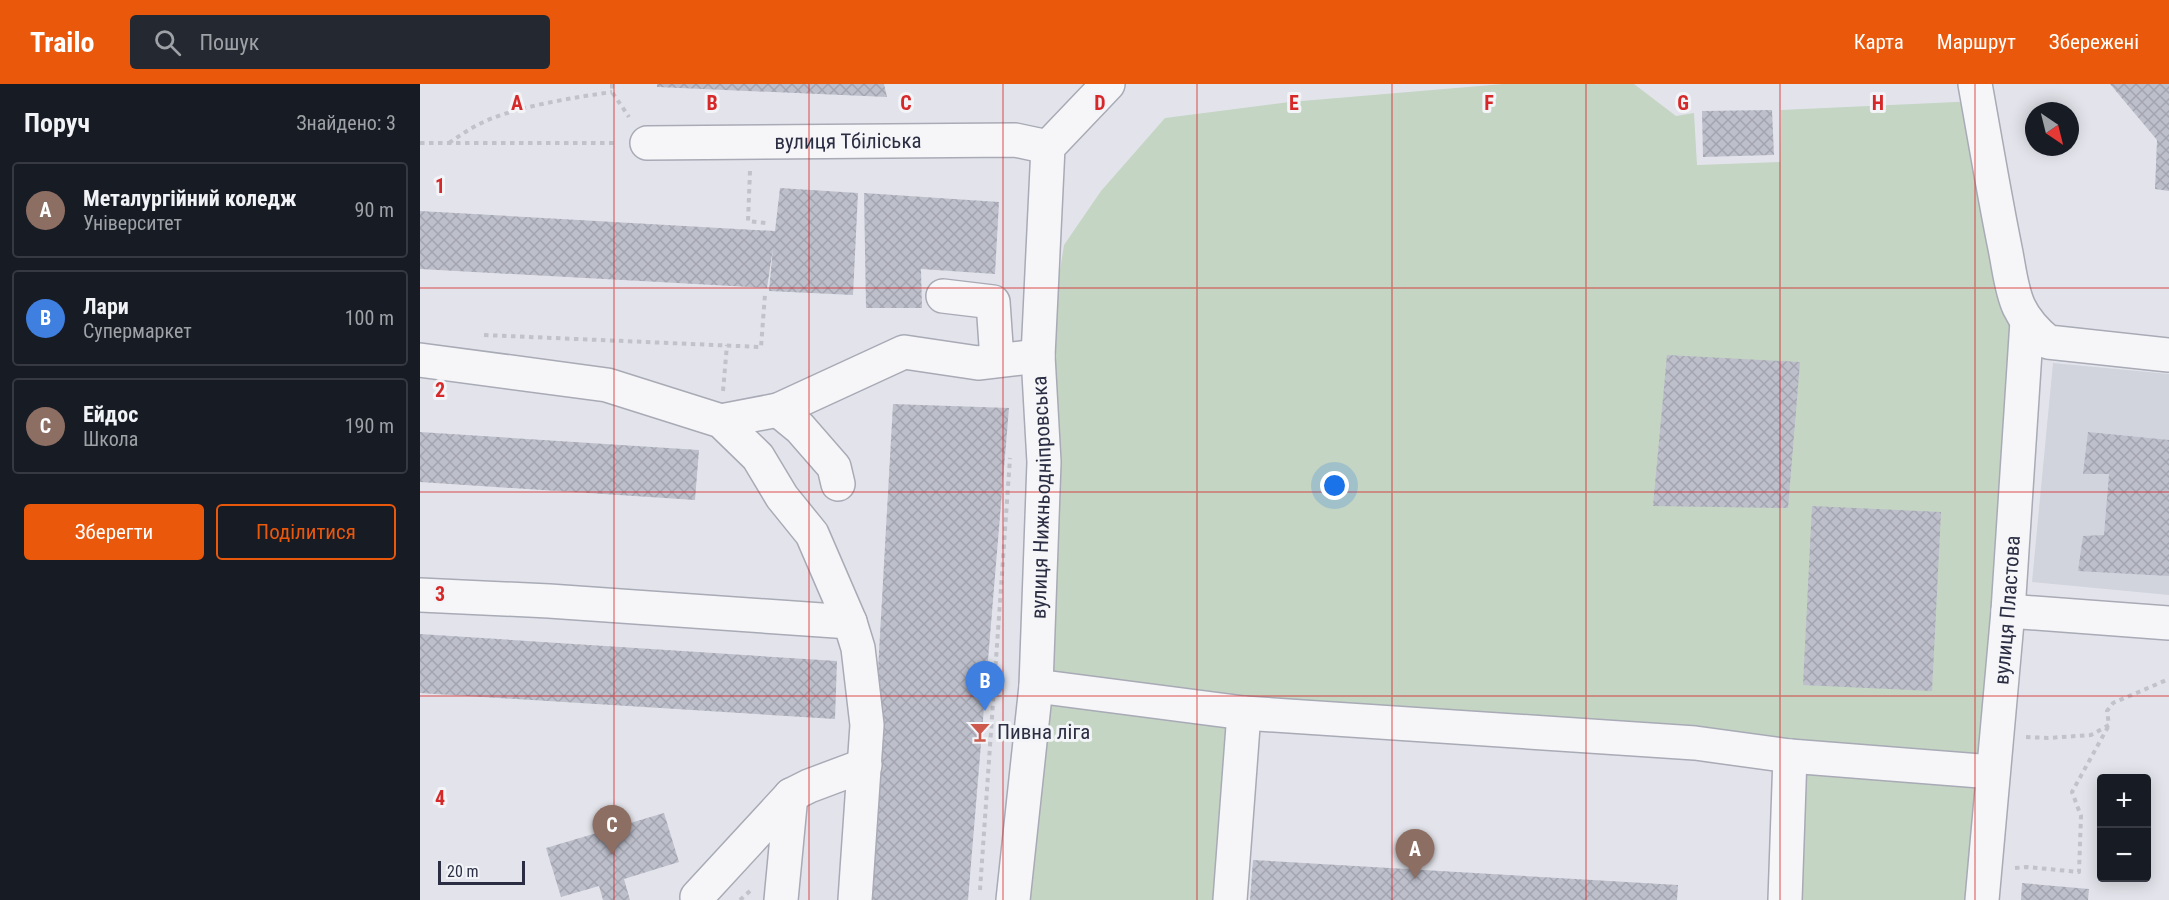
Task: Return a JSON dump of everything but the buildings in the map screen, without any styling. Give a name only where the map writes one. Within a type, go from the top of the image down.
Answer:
[{"type":"street","points":[[1048,147],[1108,84]]},
{"type":"street","name":"вулиця Пластова","points":[[1975,84],[1994,197],[2018,306],[2038,332],[2007,611],[1982,900]]},
{"type":"street","name":"вулиця Тбіліська","points":[[647,143],[1015,140],[1048,147]]},
{"type":"street","name":"вулиця Нижньодніпровська","points":[[1013,900],[1036,686],[1044,462],[1038,356],[1048,147]]},
{"type":"street","points":[[943,296],[993,303],[997,360]]},
{"type":"street","points":[[2038,332],[2169,355]]},
{"type":"street","points":[[721,421],[778,410],[904,352],[978,363],[1038,356]]},
{"type":"street","points":[[420,360],[607,385],[721,421],[758,457],[782,497],[812,534],[850,622],[858,648],[864,684],[867,726],[855,900]]},
{"type":"street","points":[[778,410],[800,428],[834,467],[838,484]]},
{"type":"street","points":[[420,595],[549,601],[850,622]]},
{"type":"street","points":[[2007,611],[2169,623]]},
{"type":"street","points":[[1036,686],[1244,713],[1695,743],[1790,756],[1993,772]]},
{"type":"street","points":[[1230,900],[1244,713]]},
{"type":"street","points":[[1785,900],[1790,756]]},
{"type":"street","points":[[697,897],[791,795],[865,765]]},
{"type":"street","points":[[781,900],[791,795]]},
{"type":"path","points":[[448,143],[468,130],[494,118],[521,110],[612,92],[612,84]]},
{"type":"path","points":[[751,142],[748,221],[766,223]]},
{"type":"path","points":[[420,143],[647,143]]},
{"type":"path","points":[[479,334],[761,347],[765,294]]},
{"type":"path","points":[[721,421],[727,345]]},
{"type":"path","points":[[979,900],[1011,452]]},
{"type":"path","points":[[2013,879],[2015,868],[2079,872],[2081,816],[2072,792],[2109,725],[2107,711],[2113,704],[2169,679]]},
{"type":"path","points":[[2023,737],[2091,735],[2109,725]]},
{"type":"shaded area","points":[[2053,363],[2169,374],[2169,595],[2032,582]]},
{"type":"green space","points":[[1503,84],[1634,84],[1676,116],[1694,113],[1697,165],[1780,162],[1781,110],[1978,101],[2014,290],[1982,900],[1785,900],[1790,756],[1244,713],[1230,900],[1013,900],[1046,358],[1064,245],[1101,191],[1165,118],[1290,102]]},
{"type":"place","name":"Лари","points":[[985,711]]},
{"type":"place","name":"Пивна ліга","points":[[980,732]]},
{"type":"place","name":"Ейдос","points":[[612,855]]},
{"type":"place","name":"Металургійний коледж","points":[[1415,879]]}]
